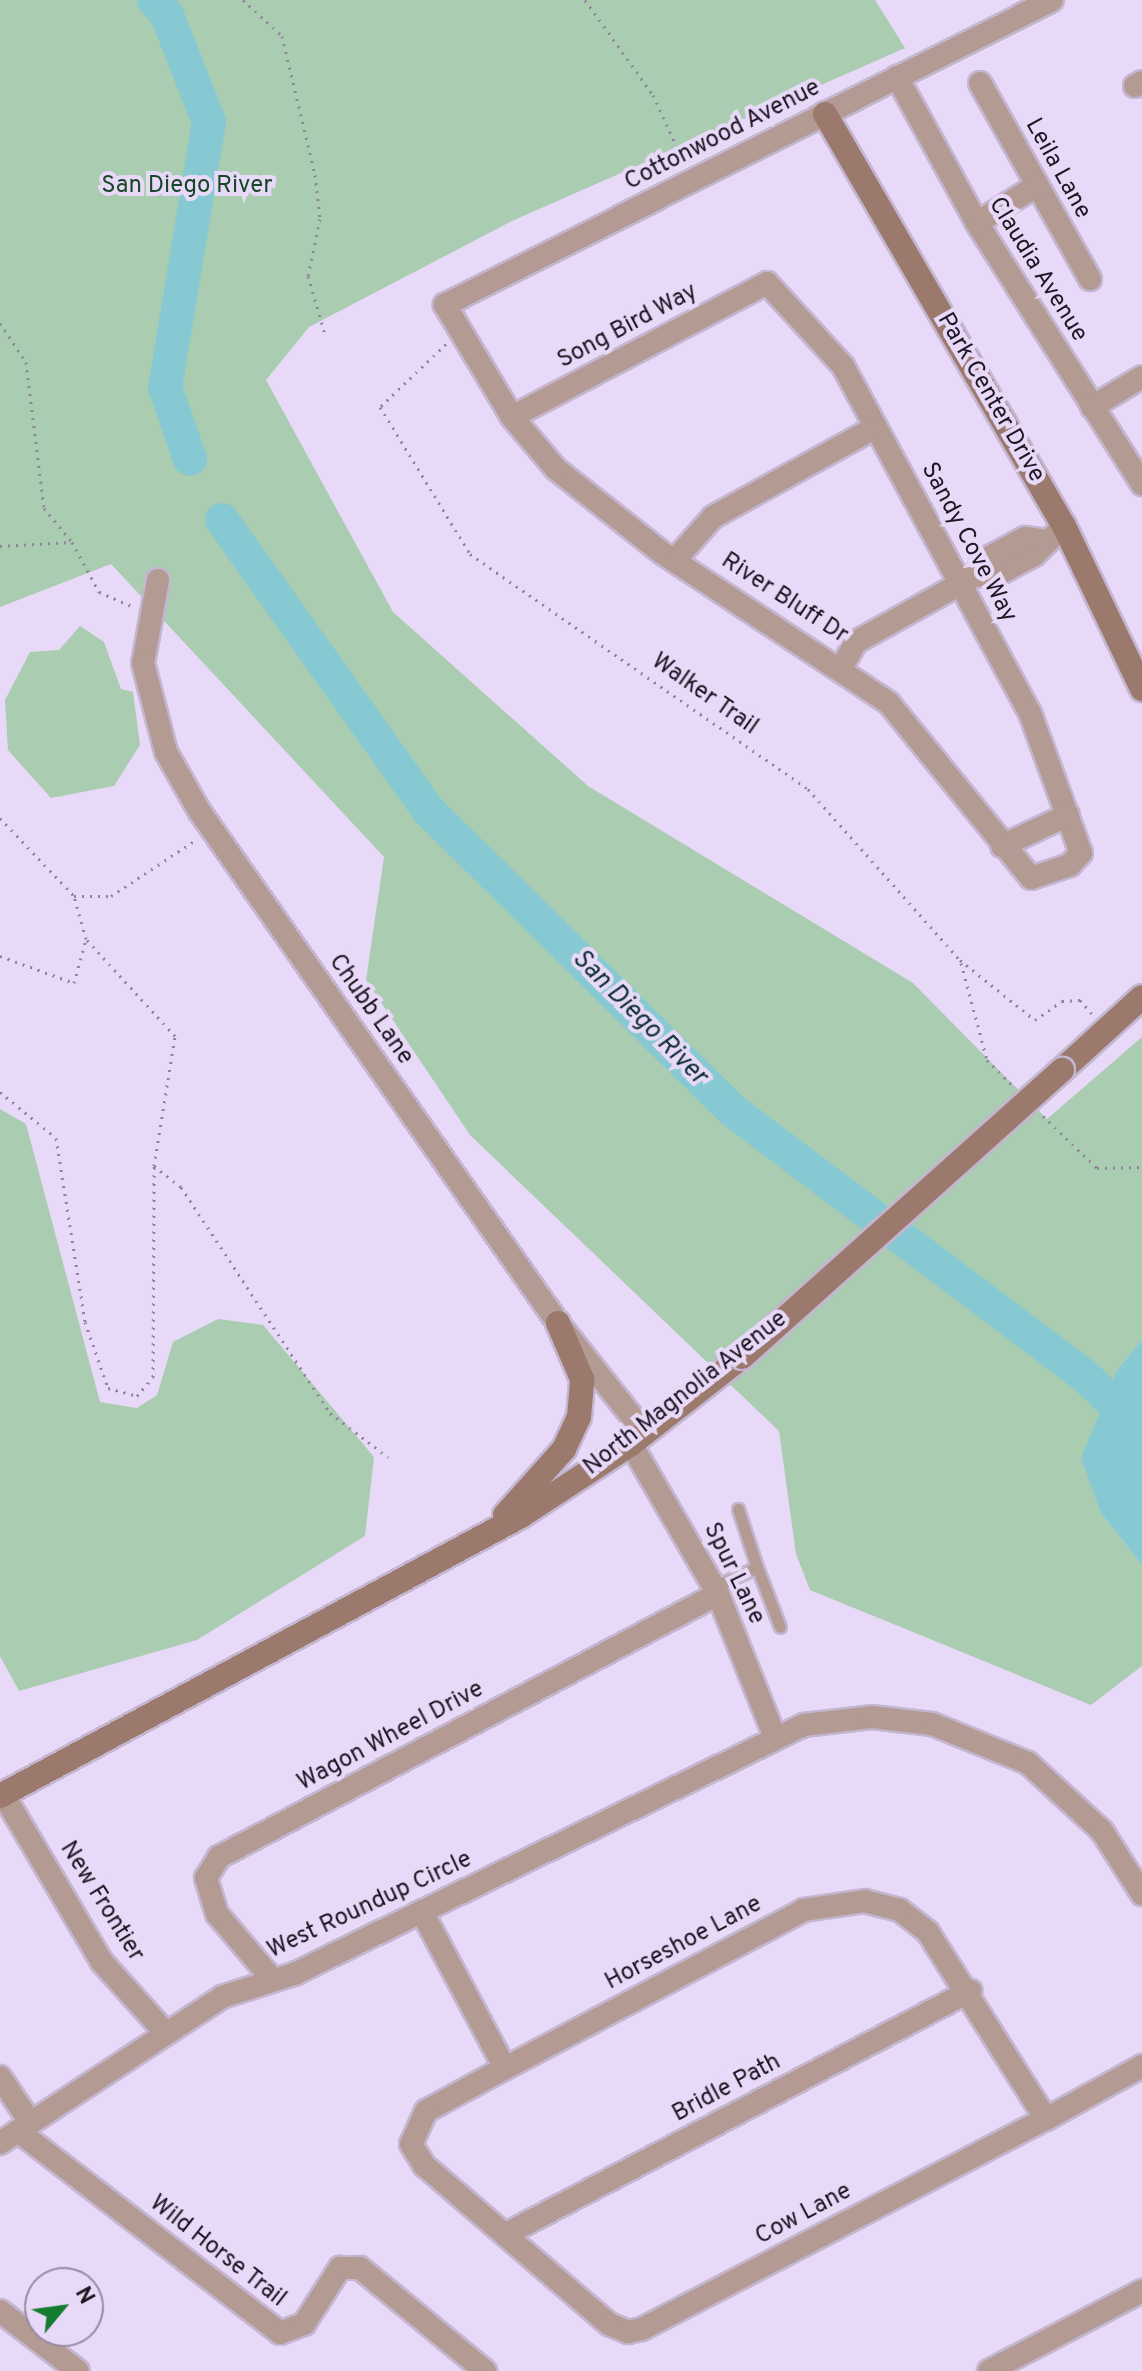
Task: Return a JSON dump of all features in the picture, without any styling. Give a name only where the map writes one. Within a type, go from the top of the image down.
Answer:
[{"type":"main road","name":"Park Center Drive","points":[[825,114],[1064,526],[1142,689]]},
{"type":"main road","name":"North Magnolia Avenue","points":[[2,1795],[483,1536],[638,1439],[742,1357],[1142,997]]},
{"type":"main road","points":[[483,1536],[564,1449],[579,1417],[582,1379],[558,1323]]},
{"type":"street","name":"Cottonwood Avenue","points":[[459,331],[445,305],[1052,0]]},
{"type":"street","name":"Claudia Avenue","points":[[897,77],[977,223],[1142,484]]},
{"type":"street","name":"Leila Lane","points":[[980,83],[1090,279]]},
{"type":"street","points":[[977,223],[1036,186]]},
{"type":"street","name":"Song Bird Way","points":[[512,417],[767,283]]},
{"type":"street","name":"Sandy Cove Way","points":[[767,283],[843,366],[876,427],[968,579],[1040,732],[1081,853]]},
{"type":"street","name":"River Bluff Dr","points":[[459,331],[512,417],[556,469],[675,560],[842,667],[931,747],[1002,846],[1031,878],[1056,875],[1081,853]]},
{"type":"street","points":[[1092,407],[1142,377]]},
{"type":"street","points":[[675,560],[713,517],[876,427]]},
{"type":"street","points":[[842,667],[856,642],[968,579],[984,560],[1025,538],[1042,540],[1064,526]]},
{"type":"street","name":"Chubb Lane","points":[[158,580],[143,663],[166,752],[212,829],[638,1439]]},
{"type":"street","points":[[1002,846],[1068,815]]},
{"type":"street","name":"Spur Lane","points":[[638,1439],[716,1591],[774,1735]]},
{"type":"street","name":"Wagon Wheel Drive","points":[[273,1980],[217,1914],[206,1878],[219,1857],[716,1591]]},
{"type":"street","name":"West Roundup Circle","points":[[16,2132],[164,2031],[222,1997],[273,1980],[423,1914],[774,1735],[872,1717],[970,1735],[1068,1794],[1102,1831],[1142,1894]]},
{"type":"street","name":"New Frontier","points":[[2,1795],[102,1962],[164,2031]]},
{"type":"street","name":"Horseshoe Lane","points":[[508,2233],[425,2166],[411,2144],[426,2111],[831,1902],[900,1910],[928,1932],[970,1991],[1046,2119]]},
{"type":"street","points":[[423,1914],[505,2068]]},
{"type":"street","name":"Bridle Path","points":[[508,2233],[970,1991]]},
{"type":"street","name":"Cow Lane","points":[[508,2233],[609,2324],[628,2332],[1046,2119],[1142,2066]]},
{"type":"street","name":"Wild Horse Trail","points":[[0,2077],[16,2132],[280,2333],[304,2324],[340,2268],[360,2268],[485,2371]]},
{"type":"street","points":[[989,2371],[1142,2291]]},
{"type":"street","points":[[0,2311],[78,2371]]},
{"type":"lane","points":[[738,1509],[780,1627]]},
{"type":"lane","points":[[716,1591],[757,1567]]},
{"type":"path","points":[[243,0],[282,36],[315,175],[320,219],[308,276],[325,334]]},
{"type":"path","points":[[585,0],[653,95],[695,181]]},
{"type":"path","points":[[0,323],[26,362],[44,508],[72,542],[99,592],[152,615]]},
{"type":"path","name":"Walker Trail","points":[[459,331],[380,407],[470,554],[808,789],[960,960],[1035,1020],[1062,1001],[1080,1000],[1106,1030]]},
{"type":"path","points":[[0,546],[72,542]]},
{"type":"path","points":[[0,818],[74,896],[86,939],[175,1036],[154,1166],[153,1377],[137,1396],[108,1388],[85,1322],[56,1138],[0,1092]]},
{"type":"path","points":[[74,896],[111,896],[212,829]]},
{"type":"path","points":[[0,956],[74,983],[86,939]]},
{"type":"path","points":[[154,1166],[181,1187],[330,1413],[388,1457]]},
{"type":"green space","points":[[0,0],[875,0],[905,48],[512,221],[309,327],[266,380],[393,612],[588,786],[913,983],[1047,1119],[1142,1037],[1142,1340],[1117,1370],[1101,1513],[1142,1565],[1142,1666],[1091,1705],[810,1590],[796,1554],[779,1431],[470,1135],[366,980],[384,857],[111,564],[0,607]]},
{"type":"green space","points":[[80,626],[104,642],[121,689],[133,692],[140,745],[114,786],[51,798],[8,750],[5,700],[30,652],[59,650]]},
{"type":"green space","points":[[0,1109],[26,1124],[100,1402],[137,1408],[157,1395],[173,1342],[218,1319],[263,1325],[374,1457],[365,1536],[197,1640],[19,1691],[0,1656]]},
{"type":"shaded area","points":[[1142,1340],[1142,1565],[1101,1513],[1081,1458],[1117,1370]]},
{"type":"waterway","name":"San Diego River","points":[[154,0],[167,15],[209,122],[165,387],[190,459]]},
{"type":"waterway","name":"San Diego River","points":[[222,520],[429,811],[732,1110],[1084,1375],[1142,1430]]}]
